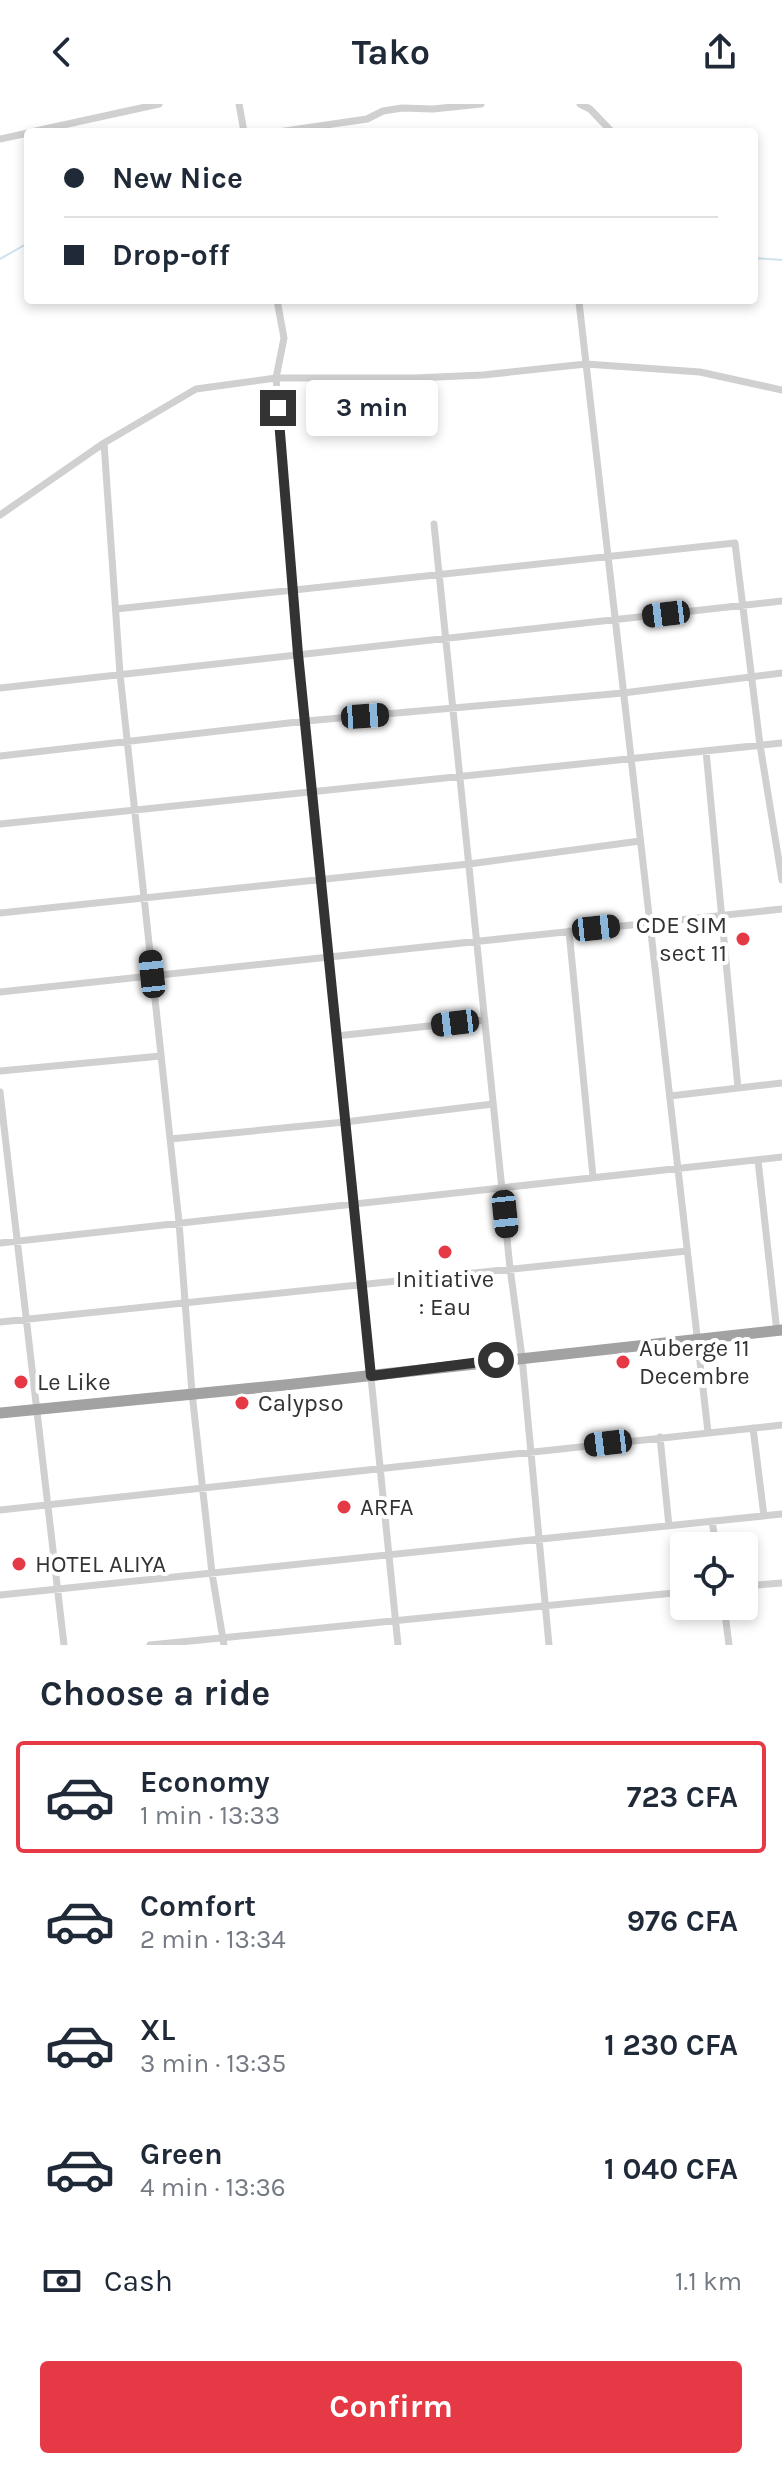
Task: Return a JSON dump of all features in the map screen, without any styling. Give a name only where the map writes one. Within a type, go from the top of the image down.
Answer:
[{"type":"highway","points":[[0,1413],[780,1331]]},
{"type":"street","points":[[50,128],[159,104]]},
{"type":"street","points":[[239,104],[243,128]]},
{"type":"street","points":[[305,128],[367,119],[402,106],[433,109],[481,104]]},
{"type":"street","points":[[580,104],[590,109],[608,128]]},
{"type":"street","points":[[0,139],[24,133]]},
{"type":"street","points":[[278,304],[284,338],[276,378],[298,654],[398,1645]]},
{"type":"street","points":[[579,304],[708,1432]]},
{"type":"street","points":[[0,515],[104,443],[196,389],[276,378],[483,375],[586,364],[700,372],[782,390]]},
{"type":"street","points":[[104,443],[120,674],[179,1222],[183,1303],[202,1487],[223,1642]]},
{"type":"street","points":[[434,524],[510,1268],[522,1357],[549,1645]]},
{"type":"street","points":[[116,609],[735,543],[760,745],[782,880]]},
{"type":"street","points":[[0,688],[782,601]]},
{"type":"street","points":[[0,756],[306,721],[623,693],[782,673]]},
{"type":"street","points":[[0,824],[782,743]]},
{"type":"street","points":[[706,751],[738,1088]]},
{"type":"street","points":[[0,913],[469,864],[640,841]]},
{"type":"street","points":[[0,992],[782,909]]},
{"type":"street","points":[[569,931],[593,1177]]},
{"type":"street","points":[[336,1036],[485,1020]]},
{"type":"street","points":[[0,1071],[161,1056]]},
{"type":"street","points":[[670,1096],[782,1083]]},
{"type":"street","points":[[0,1092],[64,1645]]},
{"type":"street","points":[[170,1139],[493,1104]]},
{"type":"street","points":[[0,1243],[782,1157]]},
{"type":"street","points":[[758,1160],[780,1331]]},
{"type":"street","points":[[0,1322],[687,1251]]},
{"type":"street","points":[[0,1510],[782,1425]]},
{"type":"street","points":[[753,1428],[764,1516]]},
{"type":"street","points":[[660,1437],[669,1526]]},
{"type":"street","points":[[0,1595],[782,1514]]},
{"type":"street","points":[[712,1521],[714,1532]]},
{"type":"street","points":[[758,1585],[782,1583]]},
{"type":"street","points":[[150,1645],[223,1642],[396,1620],[670,1593]]},
{"type":"street","points":[[726,1620],[729,1645]]},
{"type":"waterway","points":[[0,259],[24,245]]},
{"type":"waterway","points":[[758,258],[782,260]]},
{"type":"place","name":"CDE SIM sect 11","points":[[743,939]]},
{"type":"place","name":"Initiative : Eau","points":[[445,1252]]},
{"type":"place","name":"Auberge 11 Decembre","points":[[623,1362]]},
{"type":"place","name":"Le Like","points":[[21,1382]]},
{"type":"place","name":"Calypso","points":[[242,1403]]},
{"type":"place","name":"ARFA","points":[[344,1507]]},
{"type":"place","name":"HOTEL ALIYA","points":[[19,1564]]},
{"type":"route","points":[[278,408],[314,821],[371,1376],[496,1360]]}]
